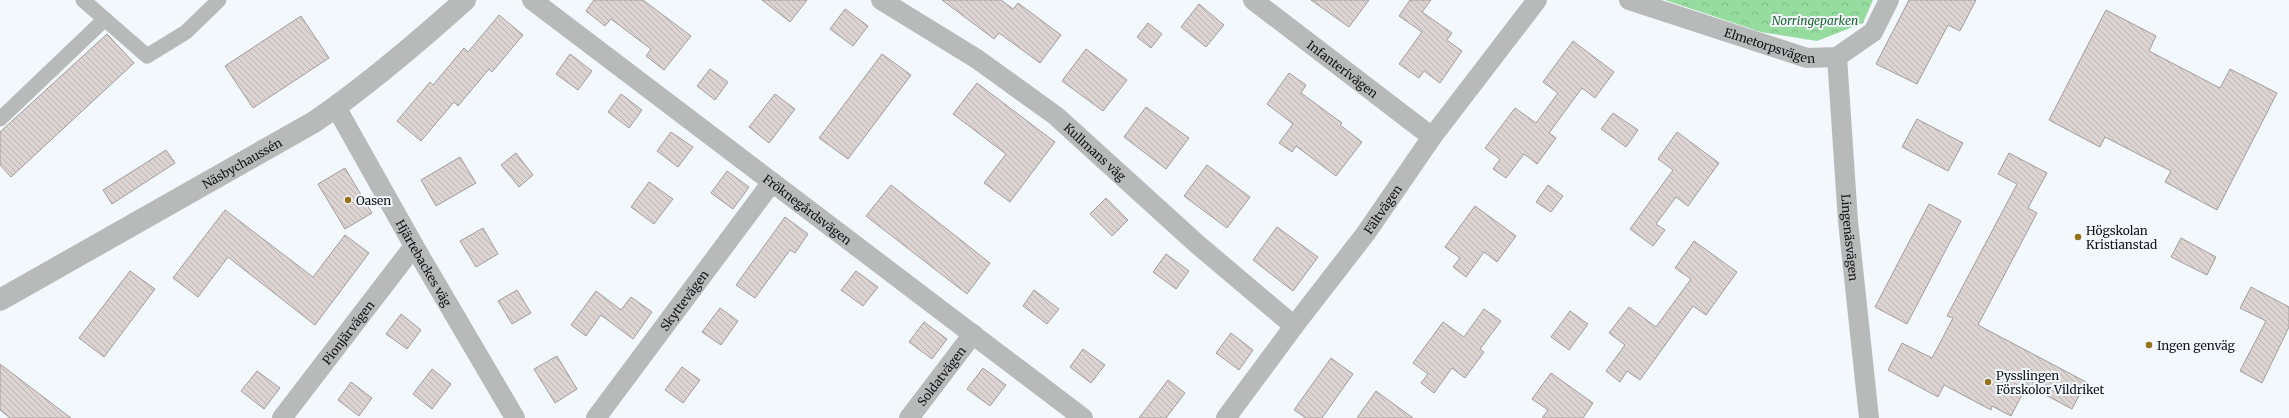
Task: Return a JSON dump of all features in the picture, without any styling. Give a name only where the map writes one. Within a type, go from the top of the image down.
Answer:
[{"type":"street","points":[[83,0],[147,56],[186,32],[219,0]]},
{"type":"street","name":"Näsbychaussén","points":[[0,300],[314,122],[336,107],[425,36],[465,0]]},
{"type":"street","name":"Fröknegårdsvägen","points":[[532,0],[1083,418]]},
{"type":"street","name":"Kullmans väg","points":[[881,0],[977,59],[1056,116],[1197,244],[1294,326]]},
{"type":"street","name":"Infanterivägen","points":[[1253,0],[1432,136]]},
{"type":"street","name":"Fältvägen","points":[[1226,418],[1294,326],[1366,233],[1432,136],[1537,0]]},
{"type":"street","name":"Elmetorpsvägen","points":[[1629,0],[1807,58],[1837,57]]},
{"type":"street","points":[[1837,57],[1873,32],[1889,0]]},
{"type":"street","points":[[0,119],[105,19]]},
{"type":"street","name":"Lingenäsvägen","points":[[1837,57],[1848,221],[1869,418]]},
{"type":"street","name":"Hjärtebackes väg","points":[[336,107],[414,246],[515,418]]},
{"type":"street","name":"Skyttevägen","points":[[596,418],[772,182]]},
{"type":"street","name":"Pionjärvägen","points":[[282,418],[414,246]]},
{"type":"street","name":"Soldatvägen","points":[[909,418],[973,334]]},
{"type":"green space","name":"Norringeparken","points":[[1665,0],[1873,0],[1863,23],[1817,41],[1761,32]]},
{"type":"building","points":[[594,0],[643,0],[691,36],[664,70],[646,56],[651,49],[611,19],[605,26],[586,11]]},
{"type":"building","points":[[762,0],[807,0],[790,22]]},
{"type":"building","points":[[942,0],[1001,0],[1013,9],[1018,3],[1061,35],[1040,63],[999,33],[994,39]]},
{"type":"building","points":[[1311,0],[1369,0],[1349,27]]},
{"type":"building","points":[[1410,0],[1431,0],[1422,12],[1452,33],[1447,40],[1462,51],[1440,83],[1424,71],[1419,78],[1399,64],[1422,32],[1399,16]]},
{"type":"building","points":[[1909,0],[1976,0],[1960,31],[1948,25],[1917,84],[1876,64]]},
{"type":"building","points":[[1199,4],[1224,25],[1206,47],[1181,27]]},
{"type":"building","points":[[845,9],[868,26],[853,46],[830,29]]},
{"type":"building","points":[[2106,10],[2156,36],[2149,51],[2220,88],[2230,69],[2277,93],[2217,210],[2165,182],[2171,171],[2105,137],[2100,147],[2049,120]]},
{"type":"building","points":[[499,15],[523,35],[492,72],[489,69],[458,106],[454,102],[421,141],[397,121],[430,82],[433,85],[464,48],[468,52]]},
{"type":"building","points":[[301,16],[329,58],[253,108],[225,66]]},
{"type":"building","points":[[1148,23],[1162,34],[1151,48],[1137,37]]},
{"type":"building","points":[[107,34],[134,63],[11,177],[0,165],[0,132]]},
{"type":"building","points":[[1573,41],[1614,72],[1595,98],[1582,88],[1549,133],[1556,138],[1537,164],[1524,154],[1506,178],[1493,169],[1500,159],[1485,148],[1515,108],[1536,123],[1558,93],[1543,82]]},
{"type":"building","points":[[1086,49],[1127,80],[1103,111],[1062,81]]},
{"type":"building","points":[[570,54],[592,71],[578,90],[556,74]]},
{"type":"building","points":[[882,54],[911,75],[848,159],[819,138]]},
{"type":"building","points":[[710,69],[728,82],[715,100],[697,86]]},
{"type":"building","points":[[1289,73],[1306,85],[1301,93],[1342,123],[1340,125],[1362,142],[1336,176],[1296,146],[1292,152],[1279,143],[1293,124],[1267,104]]},
{"type":"building","points":[[977,83],[1055,142],[1010,202],[984,183],[1006,154],[953,114]]},
{"type":"building","points":[[621,94],[642,110],[629,128],[608,112]]},
{"type":"building","points":[[775,94],[795,109],[769,143],[749,127]]},
{"type":"building","points":[[1146,107],[1189,138],[1166,169],[1124,137]]},
{"type":"building","points":[[1613,113],[1638,130],[1626,147],[1601,129]]},
{"type":"building","points":[[1917,119],[1963,143],[1948,171],[1902,147]]},
{"type":"building","points":[[671,132],[693,147],[678,167],[657,151]]},
{"type":"building","points":[[1677,132],[1719,163],[1688,206],[1676,197],[1656,224],[1665,230],[1653,246],[1630,229],[1673,170],[1658,159]]},
{"type":"building","points":[[166,150],[175,163],[112,204],[103,190]]},
{"type":"building","points":[[516,153],[533,175],[519,187],[501,165]]},
{"type":"building","points":[[2009,153],[2047,173],[2028,208],[2037,213],[1978,325],[2086,382],[2072,409],[2027,385],[2011,416],[1992,406],[1991,410],[1944,385],[1938,397],[1888,370],[1902,343],[1932,358],[1953,318],[1947,316],[2017,184],[1998,174]]},
{"type":"building","points":[[460,157],[476,183],[436,206],[421,180]]},
{"type":"building","points":[[1207,165],[1250,197],[1227,228],[1184,196]]},
{"type":"building","points":[[345,168],[372,213],[345,229],[318,184]]},
{"type":"building","points":[[727,171],[749,187],[733,209],[711,193]]},
{"type":"building","points":[[649,182],[673,199],[654,224],[631,207]]},
{"type":"building","points":[[891,185],[990,263],[967,294],[866,216]]},
{"type":"building","points":[[1548,185],[1563,196],[1551,212],[1536,202]]},
{"type":"building","points":[[1106,198],[1128,220],[1112,236],[1090,214]]},
{"type":"building","points":[[1929,204],[1961,221],[1907,324],[1875,307]]},
{"type":"building","points":[[1475,206],[1516,236],[1497,262],[1484,252],[1466,277],[1453,267],[1460,258],[1445,247]]},
{"type":"building","points":[[225,210],[313,277],[345,235],[369,253],[315,325],[228,257],[198,297],[173,278]]},
{"type":"building","points":[[785,217],[808,234],[795,253],[790,250],[755,298],[736,285]]},
{"type":"building","points":[[1277,227],[1318,257],[1293,291],[1253,260]]},
{"type":"building","points":[[483,228],[498,254],[476,267],[460,241]]},
{"type":"building","points":[[2181,238],[2216,257],[2207,275],[2171,257]]},
{"type":"building","points":[[1694,241],[1737,272],[1706,315],[1693,306],[1640,380],[1627,371],[1620,382],[1606,371],[1625,345],[1609,333],[1629,307],[1656,327],[1691,279],[1675,268]]},
{"type":"building","points":[[1166,254],[1189,271],[1176,289],[1153,272]]},
{"type":"building","points":[[130,271],[155,289],[104,357],[79,338]]},
{"type":"building","points":[[856,271],[878,287],[863,306],[841,290]]},
{"type":"building","points":[[2251,287],[2289,307],[2289,327],[2262,383],[2240,371],[2266,321],[2240,308]]},
{"type":"building","points":[[517,290],[531,313],[512,324],[498,301]]},
{"type":"building","points":[[1034,290],[1059,309],[1047,324],[1023,306]]},
{"type":"building","points":[[596,291],[621,310],[631,297],[652,312],[633,339],[601,315],[586,336],[571,325]]},
{"type":"building","points":[[720,308],[738,321],[721,345],[702,332]]},
{"type":"building","points":[[1484,309],[1501,321],[1480,349],[1484,352],[1465,378],[1452,368],[1434,393],[1421,383],[1428,374],[1413,363],[1443,322],[1464,337]]},
{"type":"building","points":[[1570,311],[1588,324],[1569,350],[1551,337]]},
{"type":"building","points":[[401,314],[421,330],[407,349],[386,334]]},
{"type":"building","points":[[924,322],[947,339],[932,359],[909,342]]},
{"type":"building","points":[[1231,333],[1253,350],[1239,370],[1216,353]]},
{"type":"building","points":[[1083,349],[1105,365],[1091,383],[1070,367]]},
{"type":"building","points":[[557,356],[577,389],[555,403],[534,369]]},
{"type":"building","points":[[1331,358],[1353,374],[1322,418],[1306,418],[1294,410]]},
{"type":"building","points":[[0,364],[71,418],[10,418],[0,410]]},
{"type":"building","points":[[682,367],[700,380],[683,403],[665,390]]},
{"type":"building","points":[[983,368],[1006,385],[990,406],[967,389]]},
{"type":"building","points":[[432,369],[451,384],[432,409],[413,394]]},
{"type":"building","points":[[257,371],[280,388],[264,409],[241,391]]},
{"type":"building","points":[[1551,373],[1593,403],[1583,418],[1542,418],[1548,410],[1532,399]]},
{"type":"building","points":[[1168,380],[1185,393],[1166,418],[1139,418]]},
{"type":"building","points":[[351,382],[372,398],[359,416],[338,400]]},
{"type":"building","points":[[1376,391],[1413,418],[1357,418]]},
{"type":"place","name":"Oasen","points":[[348,200]]},
{"type":"place","name":"Högskolan Kristianstad","points":[[2078,237]]},
{"type":"place","name":"Ingen genväg","points":[[2149,345]]},
{"type":"place","name":"Pysslingen Förskolor Vildriket","points":[[1988,382]]}]
